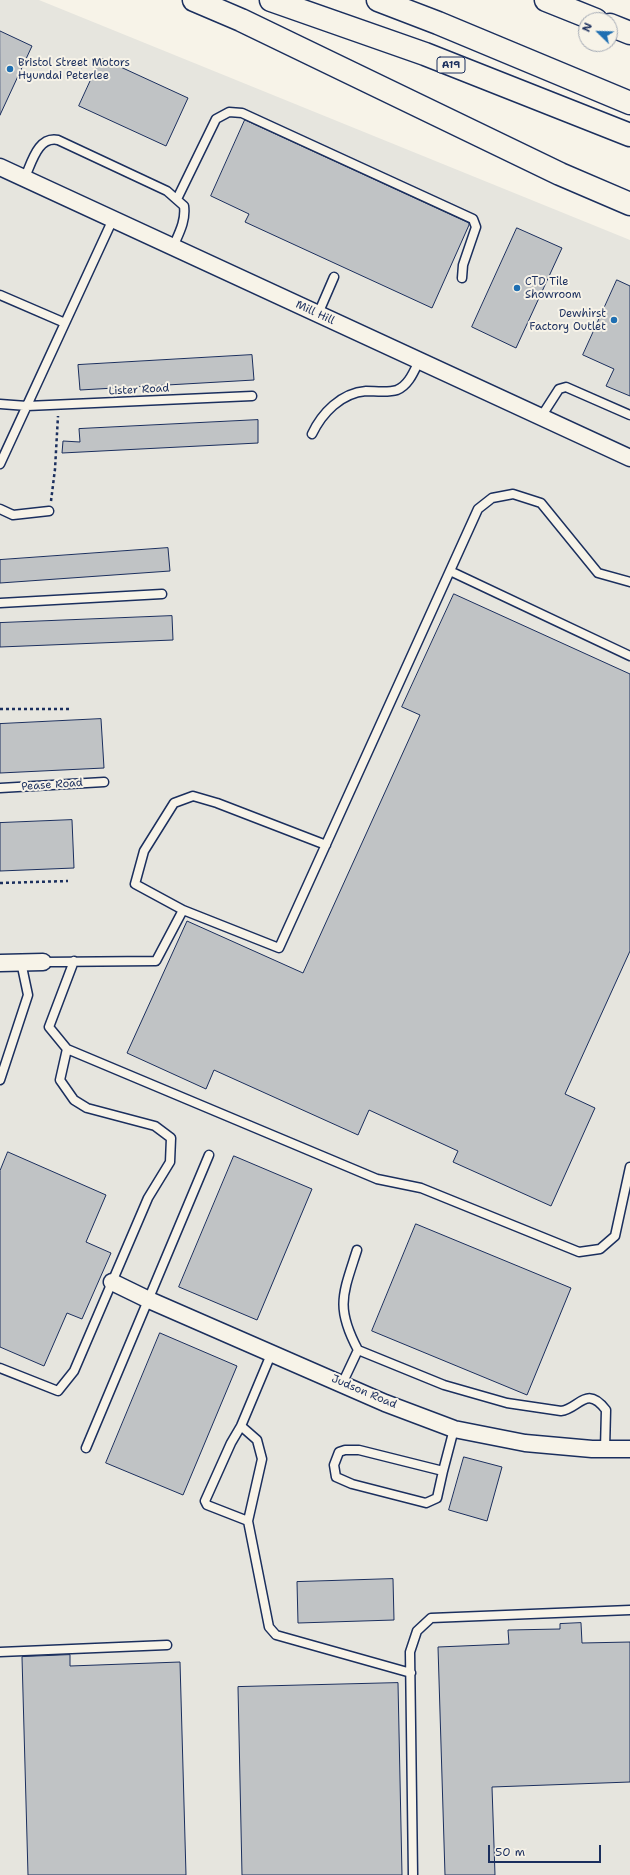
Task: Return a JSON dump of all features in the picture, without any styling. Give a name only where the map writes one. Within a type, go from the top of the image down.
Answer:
[{"type":"highway","points":[[194,0],[241,20],[560,174],[630,204]]},
{"type":"highway","name":"A19","points":[[271,0],[425,54],[630,135]]},
{"type":"highway","points":[[378,0],[438,23],[630,103]]},
{"type":"highway","points":[[546,0],[578,13]]},
{"type":"highway","points":[[618,28],[630,33]]},
{"type":"street","name":"Mill Hill","points":[[0,167],[25,177],[112,219],[630,458]]},
{"type":"street","points":[[0,963],[42,962]]},
{"type":"street","name":"Judson Road","points":[[112,1282],[149,1300],[272,1352],[385,1403],[454,1429],[525,1443],[604,1449],[630,1449]]},
{"type":"lane","points":[[177,198],[216,119],[228,112],[242,113],[473,219],[476,227],[465,258],[462,278]]},
{"type":"lane","points":[[25,177],[44,140],[50,138],[58,140],[167,191],[177,198],[184,206],[185,218],[173,247]]},
{"type":"lane","points":[[0,464],[112,219]]},
{"type":"lane","points":[[318,314],[334,277]]},
{"type":"lane","points":[[0,294],[65,323]]},
{"type":"lane","points":[[312,434],[319,421],[334,404],[342,399],[363,391],[396,390],[407,383],[420,361]]},
{"type":"lane","points":[[541,417],[559,389],[566,387],[630,416]]},
{"type":"lane","name":"Lister Road","points":[[0,404],[26,406],[59,405],[252,396]]},
{"type":"lane","points":[[326,845],[193,796],[174,803],[144,851],[135,884],[183,910],[279,948],[326,845],[478,509],[492,498],[513,494],[541,503],[598,573],[630,582]]},
{"type":"lane","points":[[0,509],[13,515],[49,511]]},
{"type":"lane","points":[[450,571],[630,656]]},
{"type":"lane","points":[[0,603],[162,594]]},
{"type":"lane","name":"Pease Road","points":[[0,788],[104,782]]},
{"type":"lane","points":[[42,962],[156,961],[183,910]]},
{"type":"lane","points":[[0,1080],[28,995],[21,962]]},
{"type":"lane","points":[[74,962],[49,1027],[67,1049],[377,1179],[421,1188],[579,1252],[600,1249],[615,1236],[630,1167]]},
{"type":"lane","points":[[0,1368],[58,1391],[74,1371],[148,1198],[170,1162],[171,1138],[155,1126],[87,1108],[74,1100],[60,1080],[67,1049]]},
{"type":"lane","points":[[86,1448],[149,1300],[208,1155]]},
{"type":"lane","points":[[357,1250],[344,1291],[342,1307],[344,1322],[358,1350],[444,1385],[507,1403],[561,1412],[566,1411],[578,1401],[588,1399],[596,1400],[606,1410],[604,1449]]},
{"type":"lane","points":[[342,1384],[358,1350]]},
{"type":"lane","points":[[248,1521],[205,1503],[231,1443],[241,1426],[272,1352]]},
{"type":"lane","points":[[241,1426],[257,1440],[262,1459],[248,1521],[269,1627],[276,1635],[411,1673]]},
{"type":"lane","points":[[443,1471],[359,1450],[345,1450],[339,1452],[333,1470],[336,1477],[352,1484],[426,1502],[437,1498],[454,1429]]},
{"type":"lane","points":[[413,1875],[410,1652],[417,1631],[431,1618],[630,1610]]},
{"type":"lane","points":[[0,1652],[166,1645]]},
{"type":"path","points":[[49,511],[55,469],[59,405]]},
{"type":"path","points":[[0,709],[72,708]]},
{"type":"path","points":[[0,883],[68,880]]},
{"type":"shaded area","points":[[0,0],[39,0],[630,240],[630,1875],[0,1875]]},
{"type":"building","name":"Bristol Street Motors Hyundai Peterlee","points":[[0,31],[32,46],[0,115]]},
{"type":"building","points":[[101,58],[188,98],[166,146],[79,106]]},
{"type":"building","points":[[245,120],[469,223],[432,308],[245,222],[249,214],[211,196]]},
{"type":"building","name":"CTD Tile Showroom","points":[[517,228],[562,248],[516,348],[472,327]]},
{"type":"building","name":"Dewhirst Factory Outlet","points":[[617,280],[630,286],[630,396],[606,386],[614,369],[583,355]]},
{"type":"building","points":[[252,355],[254,380],[80,390],[78,365]]},
{"type":"building","points":[[258,420],[258,443],[62,453],[63,441],[80,442],[79,429]]},
{"type":"building","points":[[168,548],[170,571],[0,583],[0,560]]},
{"type":"building","points":[[454,594],[630,674],[630,951],[565,1094],[595,1108],[551,1206],[453,1162],[458,1151],[369,1110],[358,1135],[214,1070],[206,1089],[127,1053],[187,921],[303,973],[420,715],[402,707]]},
{"type":"building","points":[[172,616],[173,640],[0,647],[0,623]]},
{"type":"building","points":[[101,719],[104,768],[0,773],[0,724]]},
{"type":"building","points":[[72,820],[74,868],[0,871],[0,823]]},
{"type":"building","points":[[8,1152],[106,1195],[86,1242],[111,1253],[82,1319],[67,1313],[44,1366],[0,1347],[0,1171]]},
{"type":"building","points":[[234,1156],[312,1189],[257,1320],[179,1287]]},
{"type":"building","points":[[416,1224],[571,1288],[527,1395],[372,1331]]},
{"type":"building","points":[[160,1333],[237,1366],[183,1495],[106,1463]]},
{"type":"building","points":[[464,1457],[502,1467],[487,1521],[449,1510]]},
{"type":"building","points":[[393,1579],[394,1620],[298,1623],[297,1582]]},
{"type":"building","points":[[581,1623],[582,1643],[630,1642],[630,1782],[492,1787],[495,1875],[445,1875],[438,1647],[509,1644],[508,1630],[560,1629],[560,1624]]},
{"type":"building","points":[[70,1655],[70,1666],[180,1662],[186,1875],[28,1875],[22,1657]]},
{"type":"building","points":[[398,1683],[402,1875],[242,1875],[238,1687]]},
{"type":"place","name":"Bristol Street Motors Hyundai Peterlee","points":[[10,69]]},
{"type":"place","name":"CTD Tile Showroom","points":[[517,288]]},
{"type":"place","name":"Dewhirst Factory Outlet","points":[[614,320]]}]
